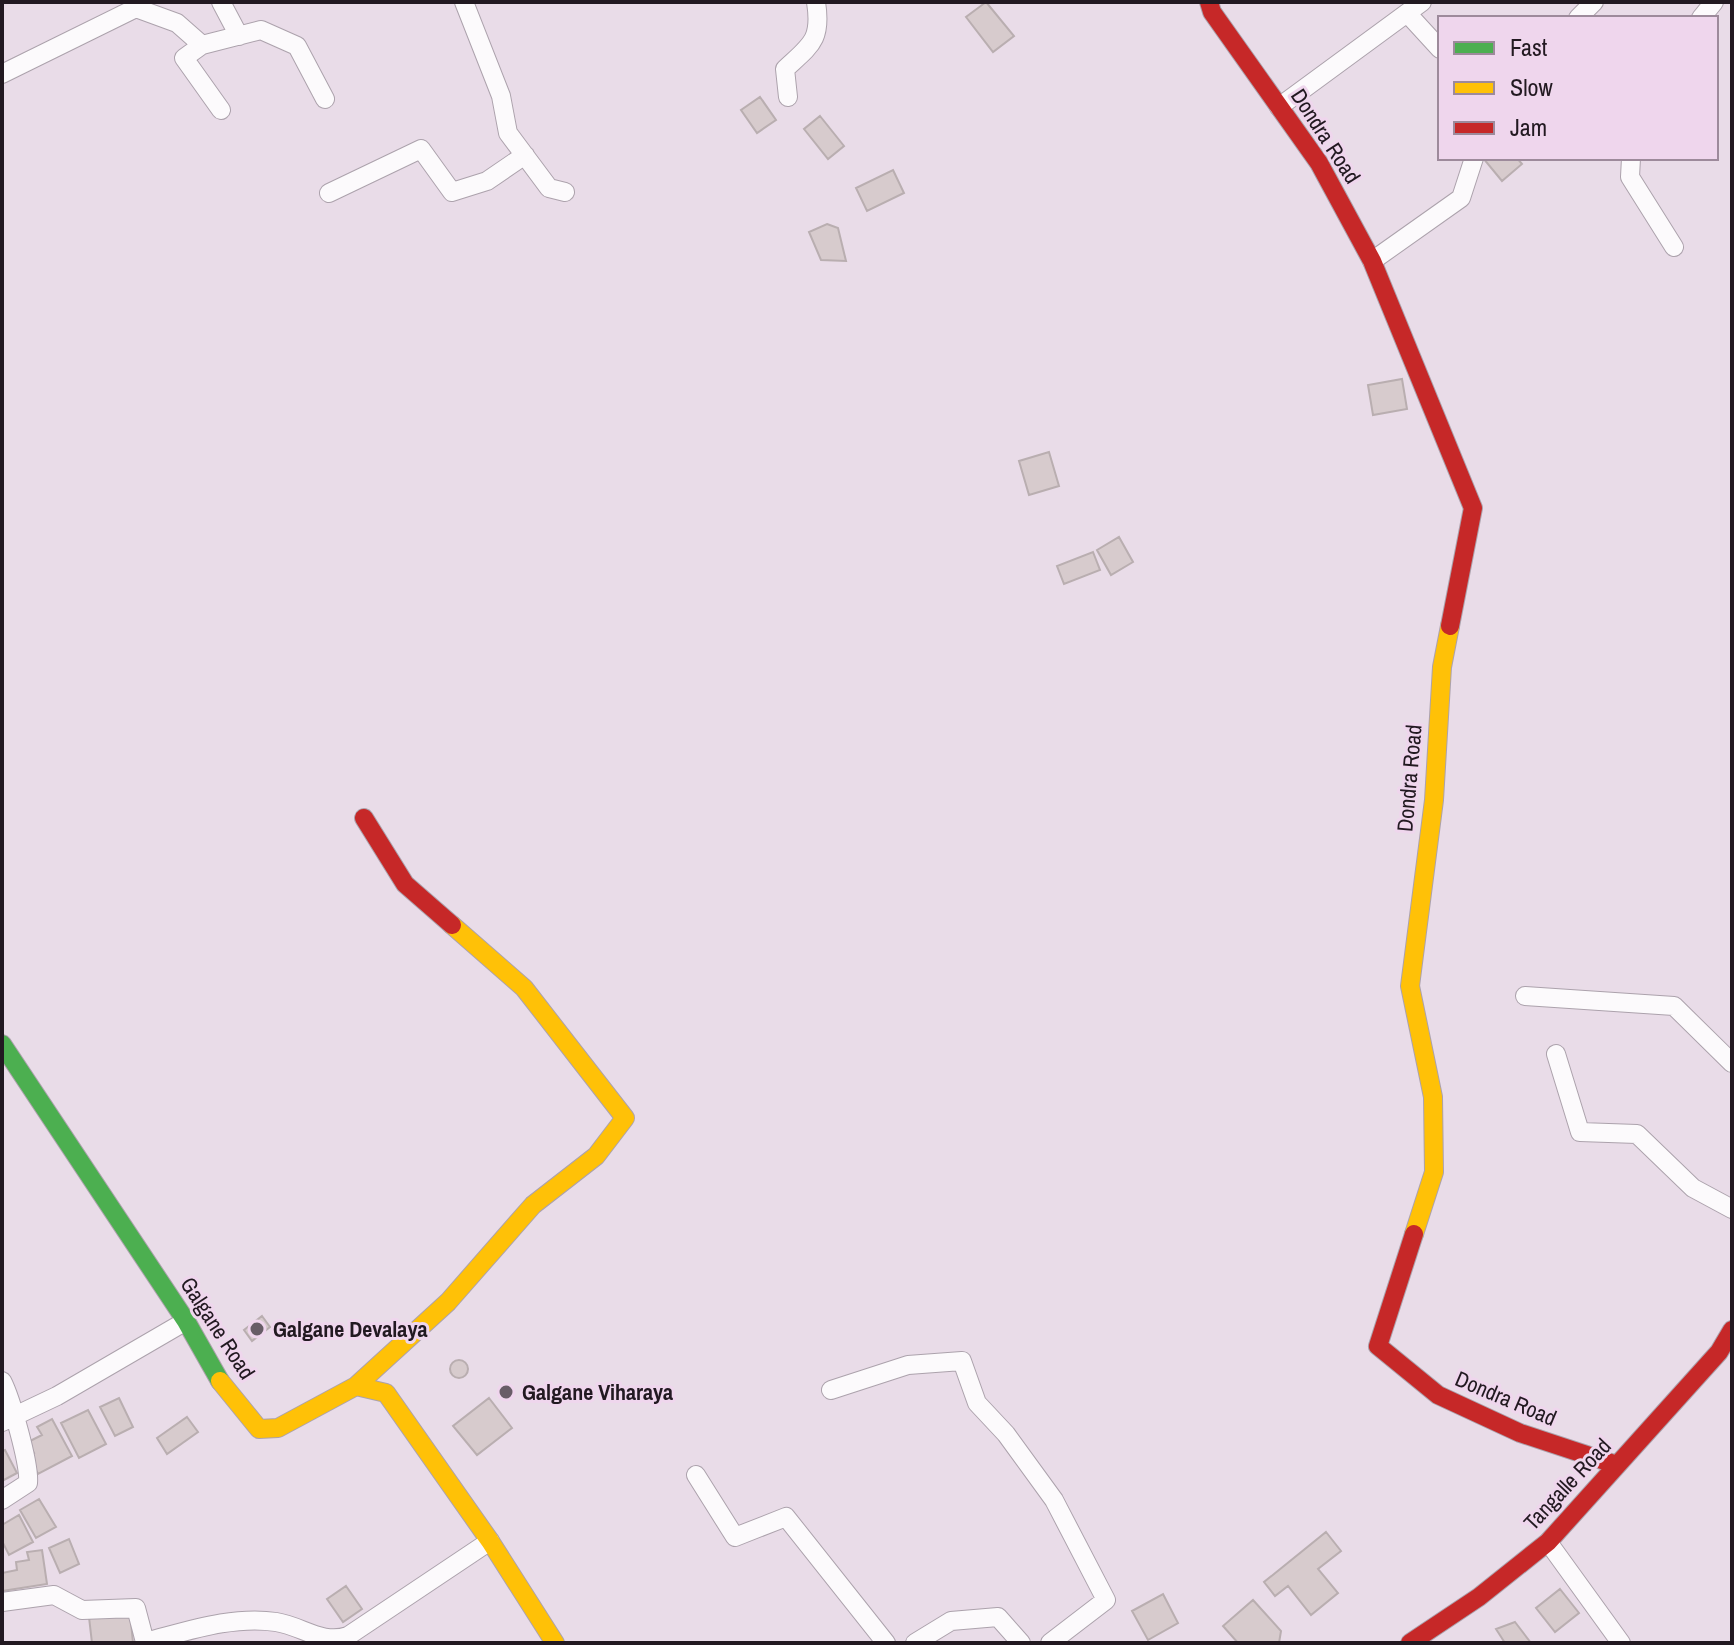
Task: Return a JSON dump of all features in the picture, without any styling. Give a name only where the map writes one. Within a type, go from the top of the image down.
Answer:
[{"type":"main road","name":"Dondra Road","points":[[1215,5],[1279,107],[1319,163],[1372,261],[1473,508],[1442,667],[1434,800],[1410,986],[1433,1097],[1434,1172],[1378,1346],[1438,1395],[1520,1433],[1617,1465]]},
{"type":"main road","points":[[356,1386],[448,1302],[533,1205],[596,1156],[625,1118],[524,988],[405,884],[364,818]]},
{"type":"main road","name":"Galgane Road","points":[[2,1044],[186,1321],[210,1369],[259,1429],[278,1428],[356,1386]]},
{"type":"main road","name":"Tangalle Road","points":[[1410,1643],[1479,1597],[1548,1542],[1719,1352],[1732,1330]]},
{"type":"main road","points":[[356,1386],[386,1393],[490,1541],[555,1643]]},
{"type":"street","points":[[221,2],[239,36]]},
{"type":"street","points":[[464,2],[501,96],[508,133],[549,188],[565,192]]},
{"type":"street","points":[[788,97],[785,69],[814,43],[819,24],[816,2]]},
{"type":"street","points":[[1279,107],[1414,7],[1438,46]]},
{"type":"street","points":[[2,74],[136,8],[177,23],[202,45]]},
{"type":"street","points":[[221,110],[184,58],[202,45],[261,30],[297,46],[325,99]]},
{"type":"street","points":[[329,193],[421,149],[452,192],[487,181],[525,155]]},
{"type":"street","points":[[1372,261],[1461,198],[1473,160]]},
{"type":"street","points":[[1631,160],[1630,177],[1674,247]]},
{"type":"street","points":[[1525,996],[1674,1006],[1732,1063]]},
{"type":"street","points":[[1556,1054],[1580,1132],[1637,1134],[1693,1188],[1732,1209]]},
{"type":"street","points":[[7,1419],[57,1396],[186,1321]]},
{"type":"street","points":[[831,1390],[908,1365],[962,1361],[977,1403],[1006,1434],[1054,1500],[1106,1600],[1050,1643]]},
{"type":"street","points":[[2,1381],[10,1396],[7,1419],[30,1466],[28,1483],[2,1500]]},
{"type":"street","points":[[696,1475],[735,1537],[786,1517],[886,1643]]},
{"type":"street","points":[[2,1602],[54,1595],[82,1610],[136,1608],[145,1642],[218,1624],[275,1621],[334,1641],[348,1636],[490,1541]]},
{"type":"street","points":[[1548,1542],[1621,1643]]},
{"type":"street","points":[[915,1643],[951,1621],[998,1617],[1021,1643]]},
{"type":"building","points":[[986,2],[1014,36],[993,52],[966,17]]},
{"type":"building","points":[[760,97],[776,120],[757,133],[741,110]]},
{"type":"building","points":[[820,116],[844,146],[828,159],[804,129]]},
{"type":"building","points":[[1485,160],[1519,160],[1522,164],[1502,181]]},
{"type":"building","points":[[893,170],[904,193],[867,211],[856,188]]},
{"type":"building","points":[[827,224],[838,228],[846,261],[821,260],[809,232]]},
{"type":"building","points":[[1402,379],[1407,409],[1373,415],[1368,385]]},
{"type":"building","points":[[1049,452],[1059,486],[1029,495],[1019,461]]},
{"type":"building","points":[[1119,537],[1133,562],[1111,575],[1097,550]]},
{"type":"building","points":[[1093,552],[1100,570],[1064,584],[1057,566]]},
{"type":"building","name":"Galgane Devalaya","points":[[262,1316],[270,1327],[252,1341],[244,1330]]},
{"type":"building","points":[[459,1360],[468,1369],[459,1378],[450,1369]]},
{"type":"building","points":[[119,1398],[133,1427],[115,1436],[100,1407]]},
{"type":"building","points":[[489,1398],[512,1428],[477,1455],[453,1426]]},
{"type":"building","points":[[88,1410],[106,1444],[79,1458],[61,1423]]},
{"type":"building","points":[[187,1417],[198,1432],[167,1454],[157,1438]]},
{"type":"building","points":[[52,1419],[72,1456],[38,1474],[28,1456],[34,1453],[28,1442],[42,1435],[37,1427]]},
{"type":"building","points":[[5,1450],[17,1473],[2,1481],[2,1451]]},
{"type":"building","points":[[39,1499],[56,1527],[36,1538],[20,1510]]},
{"type":"building","points":[[19,1515],[33,1542],[9,1555],[2,1541],[2,1525]]},
{"type":"building","points":[[1326,1532],[1341,1551],[1318,1569],[1338,1593],[1311,1615],[1288,1586],[1275,1596],[1264,1582]]},
{"type":"building","points":[[69,1539],[79,1564],[60,1573],[49,1548]]},
{"type":"building","points":[[42,1550],[47,1584],[2,1591],[2,1573],[17,1570],[16,1562],[29,1560],[27,1552]]},
{"type":"building","points":[[346,1586],[362,1609],[343,1622],[327,1599]]},
{"type":"building","points":[[1560,1589],[1579,1613],[1555,1632],[1536,1608]]},
{"type":"building","points":[[1163,1594],[1178,1623],[1148,1640],[1132,1611]]},
{"type":"building","points":[[1253,1600],[1281,1631],[1279,1643],[1238,1643],[1223,1626]]},
{"type":"building","points":[[130,1612],[133,1643],[92,1643],[89,1617]]},
{"type":"building","points":[[1515,1622],[1531,1643],[1505,1643],[1496,1629]]},
{"type":"traffic: fast","points":[[2,1044],[186,1321],[220,1381]]},
{"type":"traffic: slow","points":[[1414,1234],[1434,1172],[1433,1097],[1410,986],[1434,800],[1442,667],[1450,626]]},
{"type":"traffic: slow","points":[[356,1386],[448,1302],[533,1205],[596,1156],[625,1118],[524,988],[452,925]]},
{"type":"traffic: slow","points":[[220,1381],[259,1429],[278,1428],[356,1386],[386,1393],[490,1541],[555,1643]]},
{"type":"traffic: jam","points":[[1209,2],[1212,12],[1319,163],[1372,261],[1473,508],[1450,626]]},
{"type":"traffic: jam","points":[[364,818],[405,884],[452,925]]},
{"type":"traffic: jam","points":[[1414,1234],[1378,1346],[1438,1395],[1520,1433],[1617,1465]]},
{"type":"traffic: jam","points":[[1410,1643],[1479,1597],[1548,1542],[1719,1352],[1732,1330]]},
{"type":"place","name":"Galgane Devalaya","points":[[257,1329]]},
{"type":"place","name":"Galgane Viharaya","points":[[506,1392]]}]
